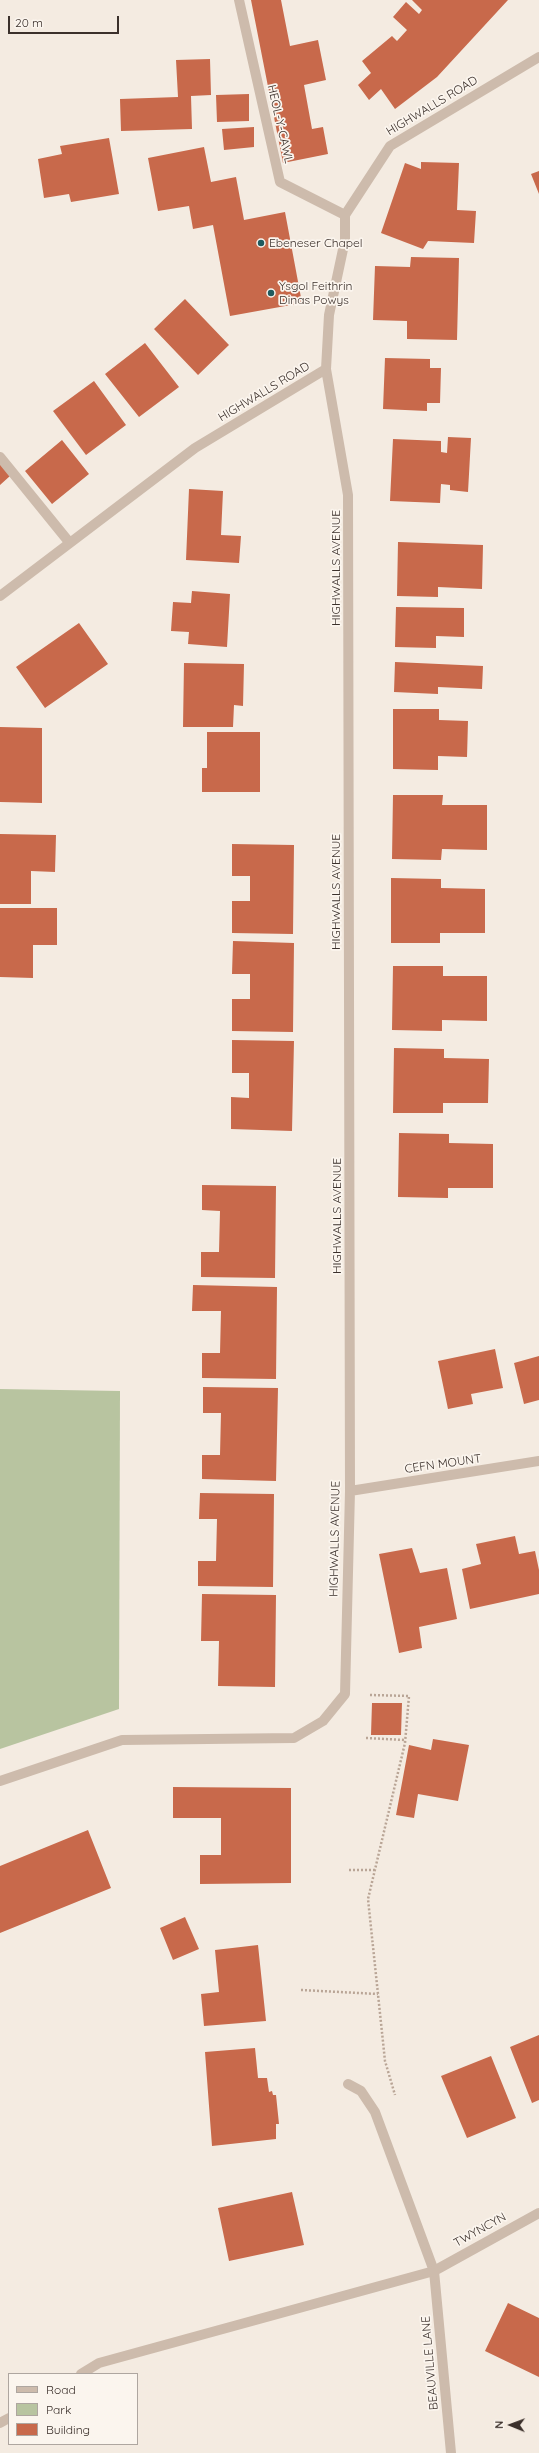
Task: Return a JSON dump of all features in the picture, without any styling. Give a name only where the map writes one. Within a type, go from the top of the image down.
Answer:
[{"type":"street","name":"HEOL-Y-CAWL","points":[[239,0],[280,182],[345,215]]},
{"type":"street","name":"HIGHWALLS ROAD","points":[[0,596],[69,542],[195,448],[326,369],[329,315],[345,240],[345,215],[390,146],[539,57]]},
{"type":"street","name":"HIGHWALLS AVENUE","points":[[326,369],[348,495],[350,1491],[345,1694]]},
{"type":"street","points":[[0,457],[69,542]]},
{"type":"street","name":"CEFN MOUNT","points":[[350,1491],[539,1461]]},
{"type":"street","points":[[0,1781],[122,1740],[294,1738],[323,1721],[345,1694]]},
{"type":"street","name":"BEAUVILLE LANE","points":[[348,2084],[361,2091],[374,2112],[434,2270],[451,2453]]},
{"type":"street","name":"TWYNCYN","points":[[83,2373],[98,2363],[434,2270],[539,2213]]},
{"type":"path","points":[[345,1694],[409,1696],[405,1740],[368,1899],[385,2061],[396,2098]]},
{"type":"path","points":[[366,1738],[405,1740]]},
{"type":"path","points":[[349,1870],[375,1870]]},
{"type":"path","points":[[301,1990],[378,1994]]},
{"type":"green space","points":[[0,1389],[120,1391],[119,1709],[0,1749]]},
{"type":"building","points":[[251,0],[281,0],[290,46],[318,40],[326,80],[304,85],[312,129],[323,127],[328,154],[283,163]]},
{"type":"building","points":[[412,0],[508,0],[437,77],[395,109],[381,89],[369,100],[358,85],[371,73],[362,61],[392,36],[397,41],[407,30],[393,17],[406,2],[419,14],[422,10]]},
{"type":"building","points":[[210,59],[211,95],[191,96],[192,129],[121,131],[120,99],[178,97],[176,60]]},
{"type":"building","points":[[249,94],[249,121],[217,122],[216,95]]},
{"type":"building","points":[[254,127],[254,147],[224,150],[222,129]]},
{"type":"building","points":[[109,138],[119,194],[71,202],[69,194],[44,198],[38,159],[62,154],[60,146]]},
{"type":"building","points":[[204,147],[211,182],[236,177],[244,220],[285,212],[302,303],[230,316],[213,225],[193,229],[189,206],[158,211],[148,158]]},
{"type":"building","points":[[421,162],[459,163],[457,210],[476,211],[474,243],[428,241],[423,249],[381,233],[405,163],[421,169]]},
{"type":"building","points":[[539,171],[539,194],[531,174]]},
{"type":"building","points":[[411,257],[459,258],[457,340],[407,339],[407,321],[373,320],[375,266],[410,267]]},
{"type":"building","points":[[185,299],[229,345],[198,375],[154,329]]},
{"type":"building","points":[[145,343],[179,387],[139,417],[105,374]]},
{"type":"building","points":[[385,358],[430,359],[430,368],[441,368],[440,403],[427,403],[427,411],[383,409]]},
{"type":"building","points":[[94,381],[126,425],[86,455],[53,411]]},
{"type":"building","points":[[448,437],[471,438],[468,492],[450,490],[450,485],[441,484],[440,503],[390,501],[393,439],[441,441],[441,452],[447,453]]},
{"type":"building","points":[[62,440],[89,474],[52,504],[25,471]]},
{"type":"building","points":[[0,463],[10,476],[0,485]]},
{"type":"building","points":[[189,489],[223,491],[221,535],[241,536],[239,563],[186,560]]},
{"type":"building","points":[[398,542],[483,545],[482,589],[438,587],[438,597],[397,596]]},
{"type":"building","points":[[192,591],[230,594],[227,647],[188,644],[189,632],[171,631],[173,602],[191,603]]},
{"type":"building","points":[[396,607],[464,608],[464,637],[436,636],[436,648],[395,647]]},
{"type":"building","points":[[79,623],[108,664],[45,708],[16,667]]},
{"type":"building","points":[[395,662],[483,666],[482,689],[438,687],[438,694],[394,692]]},
{"type":"building","points":[[184,663],[244,664],[243,706],[234,705],[233,727],[183,727]]},
{"type":"building","points":[[393,709],[439,709],[439,720],[468,721],[467,757],[438,756],[438,770],[393,769]]},
{"type":"building","points":[[0,727],[42,728],[42,803],[0,802]]},
{"type":"building","points":[[207,732],[260,732],[260,792],[202,792],[202,768],[207,768]]},
{"type":"building","points":[[393,795],[443,795],[442,805],[487,805],[487,850],[442,849],[441,860],[392,859]]},
{"type":"building","points":[[0,834],[56,835],[55,872],[31,871],[31,904],[0,904]]},
{"type":"building","points":[[232,844],[294,845],[293,934],[232,933],[232,901],[250,901],[250,876],[232,876]]},
{"type":"building","points":[[391,878],[441,879],[441,888],[485,889],[485,933],[440,933],[440,943],[391,943]]},
{"type":"building","points":[[0,908],[57,908],[57,945],[33,945],[33,978],[0,977]]},
{"type":"building","points":[[233,941],[294,943],[293,1032],[232,1031],[232,999],[250,999],[250,974],[232,974]]},
{"type":"building","points":[[393,966],[443,966],[443,976],[487,976],[487,1021],[442,1020],[442,1031],[392,1030]]},
{"type":"building","points":[[232,1040],[294,1041],[292,1131],[231,1129],[231,1097],[249,1098],[249,1073],[232,1073]]},
{"type":"building","points":[[394,1048],[444,1049],[444,1058],[489,1059],[488,1103],[443,1103],[443,1113],[393,1113]]},
{"type":"building","points":[[399,1133],[449,1134],[449,1143],[493,1144],[493,1188],[448,1188],[448,1198],[398,1197]]},
{"type":"building","points":[[202,1185],[276,1186],[275,1278],[201,1277],[201,1252],[219,1252],[220,1211],[202,1210]]},
{"type":"building","points":[[193,1285],[277,1287],[276,1379],[202,1378],[202,1353],[220,1353],[221,1311],[192,1311]]},
{"type":"building","points":[[495,1349],[503,1388],[471,1394],[473,1404],[448,1409],[438,1361]]},
{"type":"building","points":[[539,1356],[539,1400],[524,1404],[514,1363]]},
{"type":"building","points":[[203,1387],[278,1388],[276,1481],[202,1479],[202,1455],[220,1455],[221,1413],[203,1413]]},
{"type":"building","points":[[200,1493],[274,1494],[273,1587],[198,1586],[198,1561],[216,1561],[217,1519],[199,1519]]},
{"type":"building","points":[[515,1536],[519,1554],[535,1551],[539,1570],[539,1594],[470,1609],[462,1569],[481,1564],[476,1544]]},
{"type":"building","points":[[412,1548],[420,1573],[447,1568],[457,1619],[419,1627],[422,1648],[399,1653],[379,1554]]},
{"type":"building","points":[[202,1594],[276,1595],[275,1687],[218,1686],[219,1641],[201,1641]]},
{"type":"building","points":[[372,1703],[402,1703],[401,1735],[371,1735]]},
{"type":"building","points":[[433,1739],[469,1745],[458,1801],[418,1794],[414,1818],[396,1815],[409,1745],[431,1750]]},
{"type":"building","points":[[173,1787],[291,1788],[291,1883],[200,1884],[200,1855],[221,1855],[221,1818],[173,1818]]},
{"type":"building","points":[[88,1830],[111,1888],[0,1933],[0,1866]]},
{"type":"building","points":[[185,1917],[199,1949],[173,1960],[160,1928]]},
{"type":"building","points":[[258,1945],[266,2021],[204,2026],[201,1994],[219,1992],[215,1950]]},
{"type":"building","points":[[539,2035],[539,2100],[532,2103],[510,2047]]},
{"type":"building","points":[[255,2048],[258,2078],[267,2078],[269,2092],[272,2091],[273,2095],[276,2095],[279,2124],[276,2124],[276,2139],[212,2146],[205,2052]]},
{"type":"building","points":[[491,2056],[516,2118],[467,2138],[441,2076]]},
{"type":"building","points":[[292,2192],[304,2245],[229,2261],[218,2208]]},
{"type":"building","points":[[508,2303],[539,2318],[539,2377],[485,2351]]},
{"type":"place","name":"Ebeneser Chapel","points":[[261,243]]},
{"type":"place","name":"Ysgol Feithrin Dinas Powys","points":[[271,293]]}]
